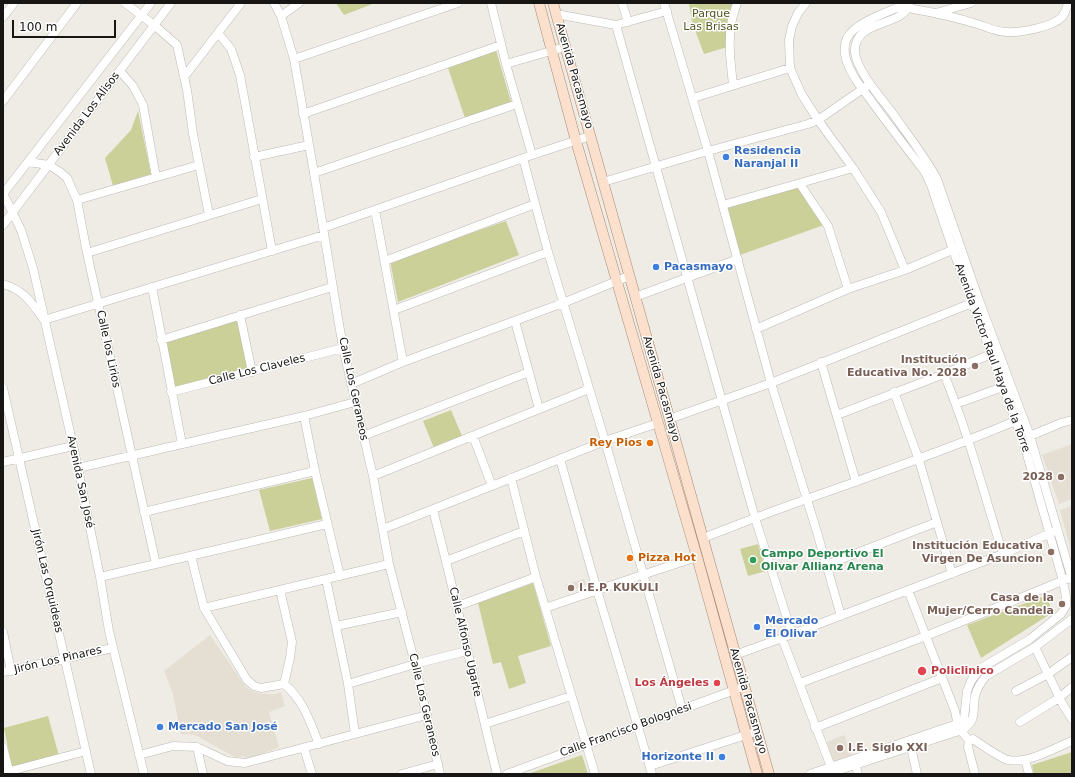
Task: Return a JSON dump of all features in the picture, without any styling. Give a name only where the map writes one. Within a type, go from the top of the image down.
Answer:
[{"type":"main road","name":"Avenida Pacasmayo","points":[[539,3],[576,140],[697,558],[757,774]]},
{"type":"main road","name":"Avenida Pacasmayo","points":[[553,3],[768,772]]},
{"type":"street","points":[[4,14],[14,3]]},
{"type":"street","points":[[3,101],[77,3]]},
{"type":"street","points":[[124,3],[154,25],[177,46],[209,215]]},
{"type":"street","name":"Avenida Los Alisos","points":[[3,193],[151,3]]},
{"type":"street","name":"Avenida Los Alisos","points":[[3,225],[171,3]]},
{"type":"street","points":[[184,77],[241,3]]},
{"type":"street","name":"Calle Los Geraneos","points":[[274,3],[281,16],[294,59],[343,348],[373,476],[390,564],[440,774]]},
{"type":"street","points":[[281,16],[299,3]]},
{"type":"street","points":[[294,59],[458,3]]},
{"type":"street","points":[[491,3],[506,64],[532,155]]},
{"type":"street","points":[[622,3],[628,22]]},
{"type":"street","points":[[733,85],[730,38],[731,24],[737,3]]},
{"type":"street","points":[[806,3],[798,13],[792,26],[789,40],[790,68],[802,95],[818,120],[853,168],[881,212],[905,270]]},
{"type":"street","name":"Avenida Victor Raul Haya de la Torre","points":[[901,3],[898,7],[858,26],[847,38],[844,48],[845,58],[848,66],[863,89],[925,172],[931,185],[957,249],[972,303],[994,353],[1019,420],[1024,444],[1053,532],[1066,597],[1066,606],[1061,614],[1030,640],[981,668],[971,681],[967,691],[966,730]]},
{"type":"street","points":[[935,13],[971,3]]},
{"type":"street","points":[[837,415],[994,353],[957,249],[937,179],[927,162],[859,65],[855,55],[856,42],[863,33],[904,14],[909,5],[993,30],[1007,32],[1032,29],[1055,22],[1062,17],[1068,3]]},
{"type":"street","points":[[556,14],[616,25],[628,22],[665,7],[708,151],[771,382],[841,616]]},
{"type":"street","points":[[616,25],[721,401],[755,518],[792,634]]},
{"type":"street","points":[[218,33],[231,49],[240,75],[272,250]]},
{"type":"street","points":[[303,114],[501,44]]},
{"type":"street","points":[[506,64],[552,52],[565,47]]},
{"type":"street","points":[[692,98],[790,68]]},
{"type":"street","points":[[120,71],[133,86],[143,105],[156,177]]},
{"type":"street","points":[[603,182],[708,151],[808,124],[818,120],[871,84]]},
{"type":"street","points":[[314,173],[517,104]]},
{"type":"street","points":[[3,284],[18,290],[31,301],[44,320],[272,250],[375,210],[590,136]]},
{"type":"street","points":[[254,157],[309,145]]},
{"type":"street","points":[[523,158],[548,252],[605,441],[642,575],[682,709]]},
{"type":"street","name":"Calle los Lirios","points":[[28,162],[49,165],[66,178],[77,200],[98,304],[156,564]]},
{"type":"street","points":[[77,200],[199,165]]},
{"type":"street","points":[[723,205],[853,168]]},
{"type":"street","points":[[800,184],[828,226],[848,289]]},
{"type":"street","name":"Avenida San José","points":[[3,193],[25,242],[33,268],[78,468],[113,648],[144,774]]},
{"type":"street","points":[[87,253],[262,199]]},
{"type":"street","points":[[384,261],[535,204]]},
{"type":"street","points":[[375,210],[404,362]]},
{"type":"street","points":[[756,330],[848,289],[905,270],[957,249]]},
{"type":"street","points":[[394,310],[548,252]]},
{"type":"street","points":[[635,297],[738,259]]},
{"type":"street","points":[[351,384],[404,362],[563,303],[629,276]]},
{"type":"street","points":[[161,340],[332,286]]},
{"type":"street","points":[[152,287],[182,444]]},
{"type":"street","points":[[669,419],[771,382],[972,303]]},
{"type":"street","points":[[240,315],[252,372]]},
{"type":"street","points":[[515,321],[539,409]]},
{"type":"street","name":"Calle Los Claveles","points":[[172,392],[343,348]]},
{"type":"street","points":[[821,362],[856,482]]},
{"type":"street","points":[[363,436],[529,372]]},
{"type":"street","points":[[944,374],[956,404],[1003,554]]},
{"type":"street","points":[[956,404],[1006,385]]},
{"type":"street","name":"Jirón Las Orquideas","points":[[3,388],[91,774]]},
{"type":"street","points":[[373,476],[589,389]]},
{"type":"street","points":[[894,392],[919,460],[952,574]]},
{"type":"street","points":[[78,468],[304,416],[355,402]]},
{"type":"street","points":[[304,416],[315,471],[340,576]]},
{"type":"street","points":[[702,538],[806,499],[919,460],[1019,420],[1030,436],[1053,532],[1072,578],[926,636],[800,683]]},
{"type":"street","points":[[1030,436],[1060,423],[1072,420]]},
{"type":"street","points":[[383,529],[605,441],[658,423]]},
{"type":"street","points":[[473,436],[492,486]]},
{"type":"street","points":[[3,462],[73,446]]},
{"type":"street","points":[[560,459],[597,590],[651,770],[757,732]]},
{"type":"street","points":[[144,512],[315,471]]},
{"type":"street","points":[[511,478],[536,577],[595,774]]},
{"type":"street","name":"Calle Alfonso Ugarte","points":[[433,510],[458,606],[496,774]]},
{"type":"street","points":[[826,565],[937,522]]},
{"type":"street","points":[[100,578],[327,524]]},
{"type":"street","points":[[446,561],[524,531]]},
{"type":"street","points":[[735,655],[952,574],[1053,532]]},
{"type":"street","points":[[191,556],[204,608],[247,680],[254,686],[261,688],[284,684],[290,689],[308,715],[319,744]]},
{"type":"street","points":[[545,608],[697,558]]},
{"type":"street","points":[[204,608],[390,564]]},
{"type":"street","points":[[458,606],[536,577]]},
{"type":"street","points":[[326,579],[348,684],[355,734]]},
{"type":"street","points":[[280,590],[292,642],[284,684]]},
{"type":"street","points":[[908,590],[955,711],[966,730],[987,749],[1007,760],[1025,760],[1072,741]]},
{"type":"street","points":[[336,626],[402,612]]},
{"type":"street","points":[[810,774],[855,762],[910,743],[966,730],[974,719],[976,695],[986,676],[1035,647],[1072,619]]},
{"type":"street","points":[[3,632],[7,672]]},
{"type":"street","points":[[782,638],[800,683],[829,770]]},
{"type":"street","points":[[1035,647],[1059,698],[1072,719]]},
{"type":"street","name":"Jirón Los Pinares","points":[[7,672],[113,648]]},
{"type":"street","points":[[348,684],[415,664],[467,651]]},
{"type":"street","points":[[1016,691],[1048,674],[1072,657]]},
{"type":"street","points":[[815,728],[942,678]]},
{"type":"street","name":"Calle Francisco Bolognesi","points":[[507,774],[744,687]]},
{"type":"street","points":[[1020,722],[1059,698],[1072,687]]},
{"type":"street","points":[[484,724],[571,696]]},
{"type":"street","points":[[139,755],[173,746],[197,747],[227,761],[246,763],[427,715]]},
{"type":"street","points":[[966,730],[968,747],[975,774]]},
{"type":"street","points":[[910,743],[917,774]]},
{"type":"street","points":[[3,747],[6,772],[86,751]]},
{"type":"street","points":[[197,747],[204,774]]},
{"type":"street","points":[[304,748],[312,774]]},
{"type":"street","points":[[1025,760],[1029,774]]},
{"type":"street","points":[[855,762],[858,774]]},
{"type":"street","points":[[402,774],[438,764]]},
{"type":"street","points":[[757,774],[768,772]]},
{"type":"shaded area","name":"2028","points":[[1072,444],[1072,499],[1059,504],[1042,455]]},
{"type":"shaded area","points":[[1072,506],[1072,554],[1060,510]]},
{"type":"shaded area","name":"I.E.P. KUKULI","points":[[584,579],[586,585],[567,592],[565,585]]},
{"type":"shaded area","points":[[210,635],[245,686],[254,692],[263,694],[276,694],[281,692],[285,706],[269,712],[279,747],[247,760],[244,756],[235,757],[195,735],[181,734],[173,694],[164,671]]},
{"type":"shaded area","name":"I.E. Siglo XXI","points":[[844,735],[852,755],[834,762],[827,742]]},
{"type":"green space","points":[[336,3],[375,3],[344,15]]},
{"type":"green space","name":"Parque Las Brisas","points":[[689,3],[734,3],[727,47],[704,54],[692,22]]},
{"type":"green space","points":[[496,50],[511,102],[465,118],[448,68]]},
{"type":"green space","points":[[138,111],[151,174],[113,186],[105,158],[131,130]]},
{"type":"green space","points":[[799,187],[824,225],[740,255],[726,207]]},
{"type":"green space","points":[[506,221],[519,255],[398,302],[390,261]]},
{"type":"green space","points":[[242,319],[255,368],[174,389],[165,342]]},
{"type":"green space","points":[[451,410],[462,436],[434,448],[423,421]]},
{"type":"green space","points":[[312,478],[322,519],[270,531],[259,490]]},
{"type":"green space","name":"Campo Deportivo El Olivar Allianz Arena","points":[[758,544],[766,571],[748,576],[740,549]]},
{"type":"green space","points":[[533,583],[551,646],[518,656],[526,683],[509,689],[501,662],[493,664],[478,603]]},
{"type":"green space","points":[[1047,595],[1052,613],[981,658],[967,625]]},
{"type":"green space","points":[[48,716],[59,756],[12,767],[4,728]]},
{"type":"green space","points":[[1072,752],[1072,774],[1034,774],[1032,765]]},
{"type":"green space","points":[[582,755],[588,774],[528,774]]},
{"type":"place","name":"Residencia Naranjal II","points":[[726,157]]},
{"type":"place","name":"Pacasmayo","points":[[656,267]]},
{"type":"place","name":"Institución Educativa No. 2028","points":[[975,366]]},
{"type":"place","name":"Rey Pios","points":[[650,443]]},
{"type":"place","name":"2028","points":[[1061,477]]},
{"type":"place","name":"Institución Educativa Virgen De Asuncion","points":[[1051,552]]},
{"type":"place","name":"Pizza Hot","points":[[630,558]]},
{"type":"place","name":"Campo Deportivo El Olivar Allianz Arena","points":[[753,560]]},
{"type":"place","name":"I.E.P. KUKULI","points":[[571,588]]},
{"type":"place","name":"Casa de la Mujer/Cerro Candela","points":[[1062,604]]},
{"type":"place","name":"Mercado El Olivar","points":[[757,627]]},
{"type":"place","name":"Policlinico","points":[[922,671]]},
{"type":"place","name":"Los Ángeles","points":[[717,683]]},
{"type":"place","name":"Mercado San José","points":[[160,727]]},
{"type":"place","name":"I.E. Siglo XXI","points":[[840,748]]},
{"type":"place","name":"Horizonte II","points":[[722,757]]}]
